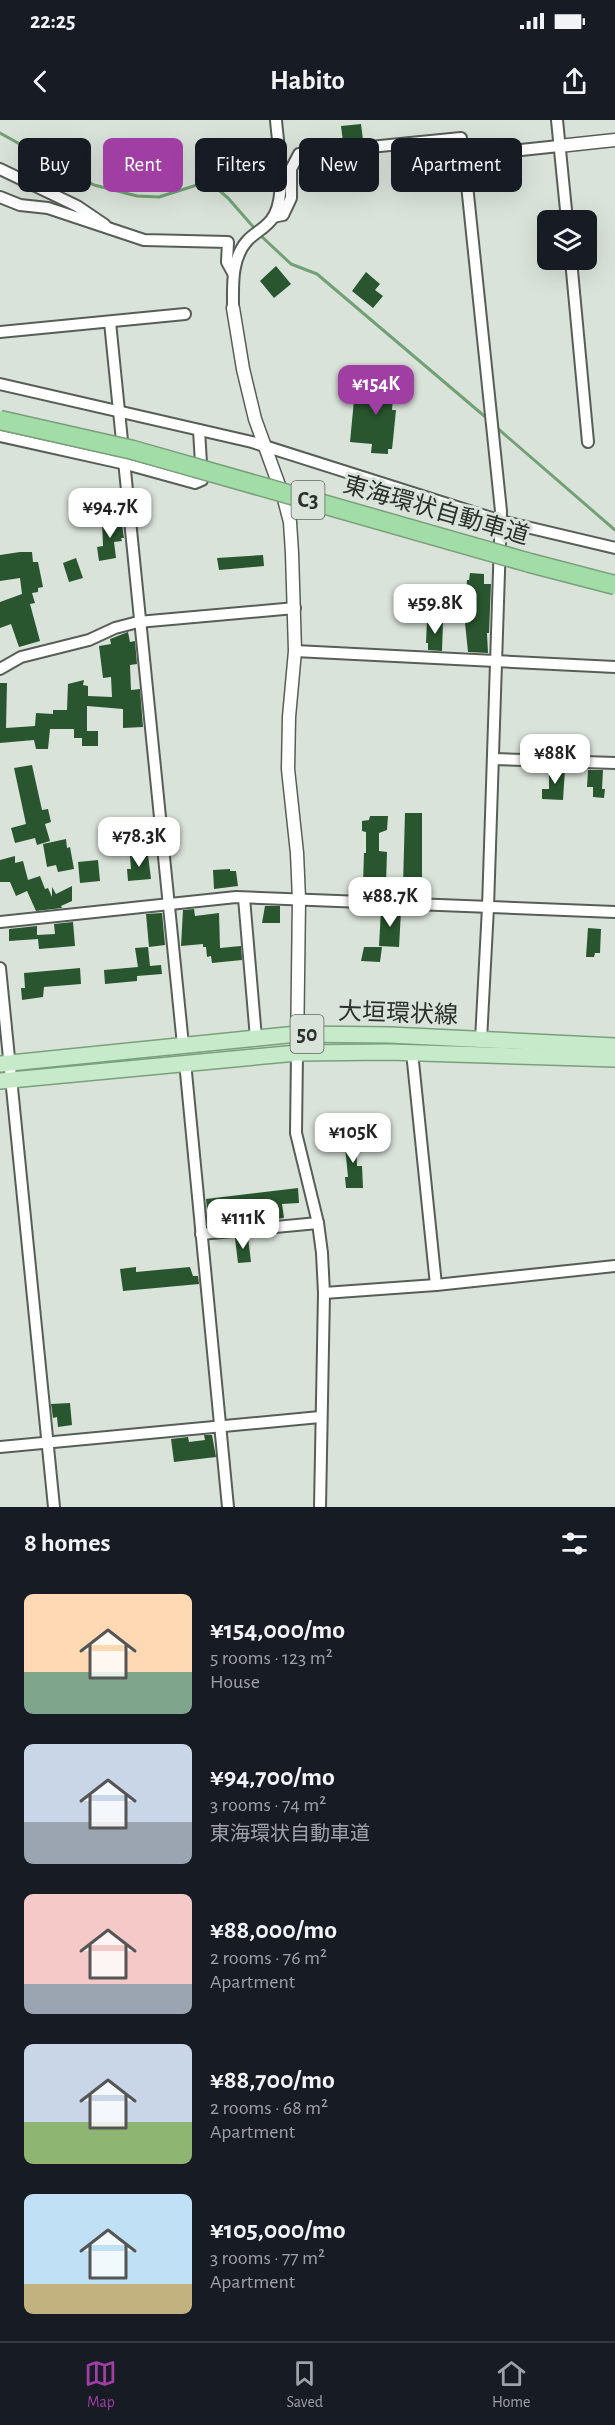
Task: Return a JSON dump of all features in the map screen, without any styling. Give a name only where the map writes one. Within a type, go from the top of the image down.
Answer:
[{"type":"highway","name":"東海環状自動車道","points":[[0,420],[133,450],[497,554],[615,585]]},
{"type":"main road","name":"大垣環状線","points":[[5,1063],[297,1034],[615,1046]]},
{"type":"main road","name":"大垣環状線","points":[[6,1081],[297,1053],[412,1052],[615,1059]]},
{"type":"street","points":[[276,120],[279,201],[273,217],[265,227],[246,242],[233,273],[233,308],[243,369],[264,447],[284,499],[290,522],[295,651],[289,717],[288,769],[297,853],[299,899],[296,1133],[318,1222],[322,1253],[324,1293],[320,1507]]},
{"type":"street","points":[[557,120],[566,210]]},
{"type":"street","points":[[481,1040],[488,908],[501,521],[464,156],[615,140]]},
{"type":"street","points":[[273,217],[283,215],[291,198],[291,169],[299,154],[391,145]]},
{"type":"street","points":[[0,169],[77,206],[115,232]]},
{"type":"street","points":[[0,197],[20,205],[48,208],[144,240],[228,242],[227,262],[233,273]]},
{"type":"street","points":[[572,270],[588,442]]},
{"type":"street","points":[[0,332],[185,314]]},
{"type":"street","points":[[110,322],[126,464],[138,622],[183,1045]]},
{"type":"street","points":[[0,384],[120,410],[282,451],[501,521],[615,548]]},
{"type":"street","points":[[0,436],[126,464],[195,483],[202,480],[199,430]]},
{"type":"street","points":[[0,669],[21,657],[89,640],[115,628],[138,622],[295,608]]},
{"type":"street","points":[[295,651],[615,667]]},
{"type":"street","points":[[493,759],[615,763]]},
{"type":"street","points":[[244,898],[256,1038]]},
{"type":"street","points":[[0,922],[244,898],[615,912]]},
{"type":"street","points":[[0,968],[6,1081],[54,1507]]},
{"type":"street","points":[[412,1052],[436,1284]]},
{"type":"street","points":[[185,1062],[228,1507]]},
{"type":"street","points":[[201,1234],[318,1222]]},
{"type":"street","points":[[324,1293],[615,1266]]},
{"type":"street","points":[[0,1447],[320,1417]]},
{"type":"building","points":[[361,124],[363,138],[342,138],[341,126]]},
{"type":"building","points":[[276,266],[291,284],[274,298],[260,281]]},
{"type":"building","points":[[366,272],[380,284],[375,290],[383,296],[373,308],[352,291]]},
{"type":"building","points":[[372,373],[395,375],[392,410],[396,410],[392,449],[388,449],[388,454],[371,453],[372,444],[350,442],[354,400],[369,402]]},
{"type":"building","points":[[121,518],[124,538],[121,538],[122,541],[114,542],[116,558],[99,561],[97,547],[103,546],[102,521]]},
{"type":"building","points":[[32,552],[33,562],[38,562],[43,587],[38,588],[38,592],[32,593],[35,603],[30,604],[40,641],[19,647],[11,624],[0,628],[0,602],[22,594],[20,578],[0,581],[0,555]]},
{"type":"building","points":[[263,555],[264,566],[219,570],[217,558]]},
{"type":"building","points":[[76,558],[83,578],[69,582],[63,563]]},
{"type":"building","points":[[470,573],[484,574],[484,584],[491,584],[489,633],[487,633],[488,653],[468,652],[464,613],[467,580],[469,580]]},
{"type":"building","points":[[427,620],[443,621],[442,651],[428,650]]},
{"type":"building","points":[[128,632],[130,642],[135,641],[137,664],[130,665],[131,690],[140,689],[143,727],[123,728],[123,709],[87,706],[87,731],[98,731],[98,746],[82,746],[82,738],[74,738],[74,729],[50,729],[48,749],[36,749],[34,740],[0,743],[0,683],[7,683],[6,728],[35,726],[36,713],[53,714],[53,710],[67,710],[68,684],[84,680],[83,685],[88,686],[88,696],[112,697],[111,677],[103,678],[99,646],[111,644],[110,639]]},
{"type":"building","points":[[32,765],[42,810],[48,809],[51,822],[45,824],[50,841],[37,845],[35,838],[15,843],[11,828],[26,824],[14,768]]},
{"type":"building","points":[[549,768],[565,769],[563,800],[542,799],[542,789],[549,789]]},
{"type":"building","points":[[588,770],[603,770],[604,798],[593,797],[593,787],[587,787]]},
{"type":"building","points":[[405,813],[422,813],[422,897],[359,894],[358,884],[363,884],[364,853],[366,853],[366,832],[362,831],[362,821],[369,820],[370,816],[388,816],[387,830],[379,833],[379,851],[387,852],[386,885],[403,885]]},
{"type":"building","points":[[66,839],[67,848],[70,847],[74,869],[58,872],[56,865],[47,867],[43,844]]},
{"type":"building","points":[[148,855],[151,879],[128,881],[127,869],[131,869],[130,856]]},
{"type":"building","points":[[15,856],[15,863],[23,861],[28,880],[40,876],[45,889],[48,888],[52,897],[52,887],[56,894],[72,886],[72,901],[61,906],[62,908],[36,911],[27,891],[16,896],[10,882],[0,882],[0,860]]},
{"type":"building","points":[[98,860],[100,881],[80,883],[78,862]]},
{"type":"building","points":[[230,869],[230,871],[236,871],[238,886],[214,889],[213,870]]},
{"type":"building","points":[[265,906],[280,906],[280,923],[262,923]]},
{"type":"building","points":[[194,909],[195,916],[219,913],[220,948],[241,946],[242,960],[212,963],[211,956],[207,957],[206,947],[203,947],[203,944],[181,946],[183,910]]},
{"type":"building","points":[[381,910],[401,911],[399,947],[379,946]]},
{"type":"building","points":[[162,913],[165,945],[149,947],[146,914]]},
{"type":"building","points":[[73,922],[75,946],[39,949],[38,939],[9,941],[9,929],[37,926],[37,935],[55,934],[54,924]]},
{"type":"building","points":[[588,928],[601,929],[600,953],[595,953],[594,957],[586,957]]},
{"type":"building","points":[[148,947],[150,966],[161,965],[162,974],[137,976],[137,981],[105,984],[104,970],[138,967],[135,948]]},
{"type":"building","points":[[364,947],[382,947],[380,962],[361,961]]},
{"type":"building","points":[[80,968],[81,984],[44,987],[43,997],[22,1000],[21,988],[25,988],[24,973]]},
{"type":"building","points":[[344,1136],[356,1136],[357,1166],[362,1166],[363,1188],[346,1188],[345,1177],[348,1177]]},
{"type":"building","points":[[298,1188],[299,1203],[282,1204],[284,1218],[241,1223],[240,1215],[221,1217],[221,1225],[213,1225],[213,1219],[208,1219],[206,1199]]},
{"type":"building","points":[[248,1237],[251,1262],[238,1263],[235,1238]]},
{"type":"building","points":[[136,1267],[136,1272],[190,1267],[193,1276],[198,1276],[199,1284],[123,1291],[120,1269]]},
{"type":"building","points":[[70,1403],[72,1425],[58,1427],[57,1417],[53,1418],[51,1404]]},
{"type":"building","points":[[204,1435],[212,1435],[216,1457],[174,1462],[171,1439],[188,1437],[189,1442],[205,1440]]},
{"type":"waterway","points":[[0,133],[94,185],[137,196],[159,197],[197,185],[214,186],[228,198],[256,230]]},
{"type":"waterway","points":[[260,235],[291,264],[317,274],[489,420]]},
{"type":"waterway","points":[[496,427],[615,530]]}]
